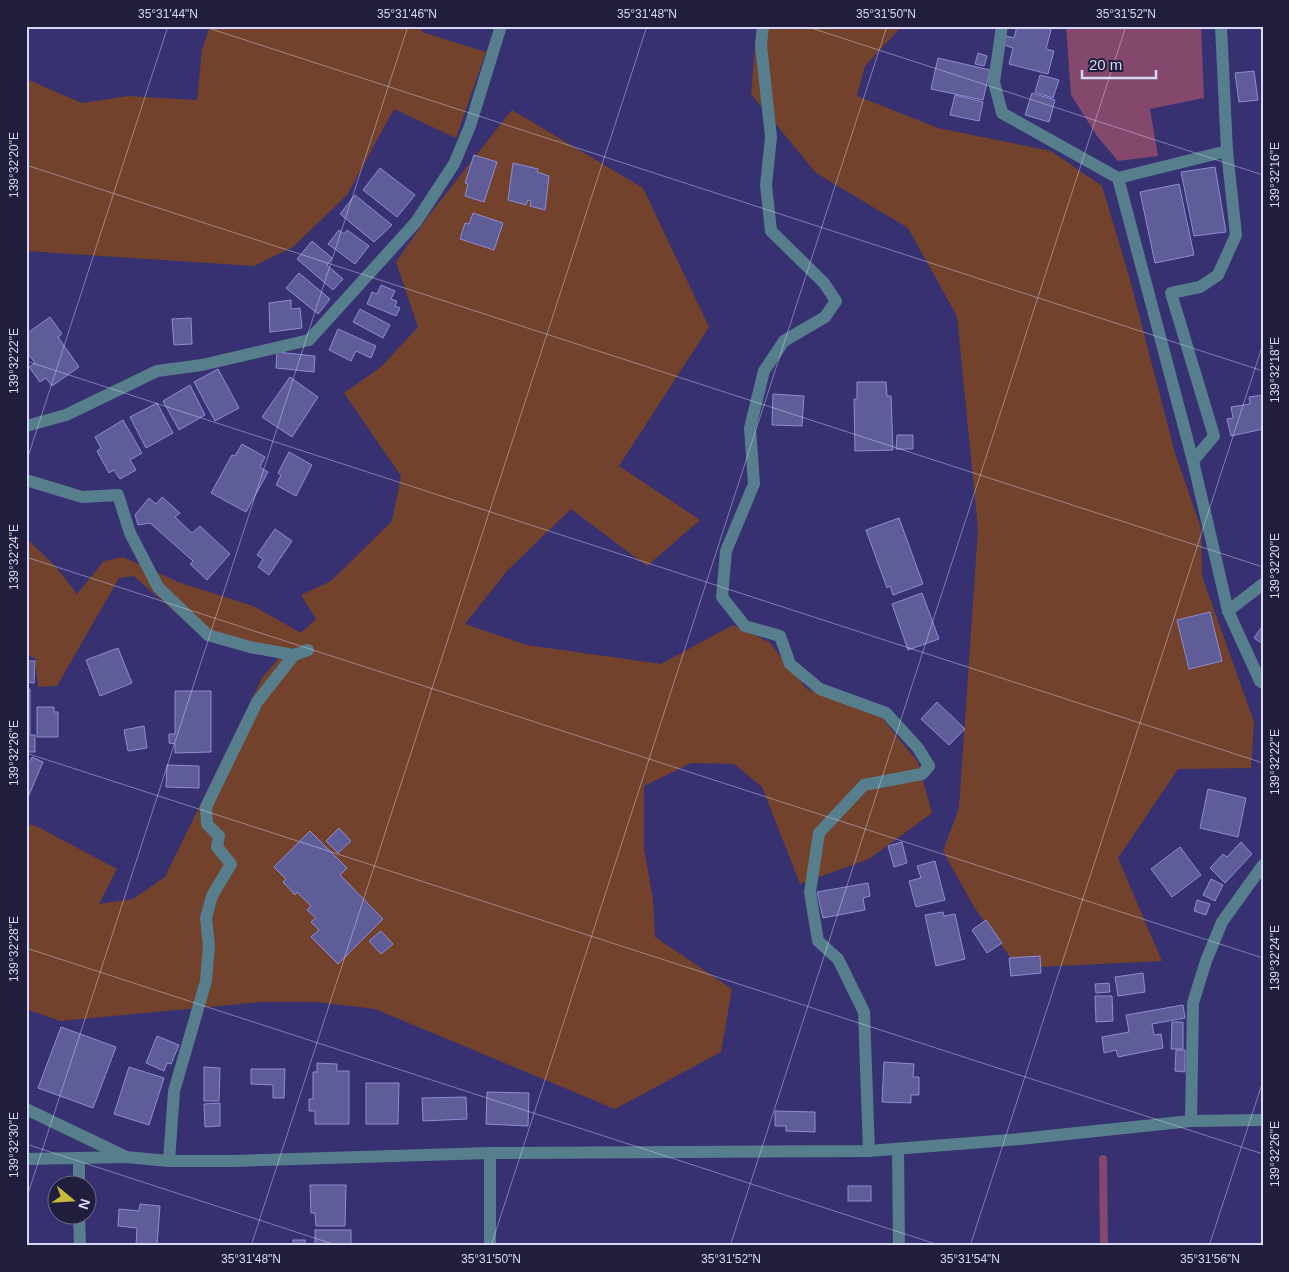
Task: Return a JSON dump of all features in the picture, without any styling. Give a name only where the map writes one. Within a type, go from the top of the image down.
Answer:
[{"type":"street","points":[[26,426],[66,415],[157,371],[202,365],[309,340],[416,222],[454,164],[470,126],[501,26]]},
{"type":"street","points":[[763,26],[761,45],[771,137],[766,185],[770,231],[824,284],[836,301],[824,317],[784,341],[764,371],[750,428],[754,484],[726,551],[722,597],[745,626],[780,636],[790,664],[820,689],[886,713],[918,748],[929,766],[922,774],[864,785],[819,833],[810,892],[818,941],[838,959],[864,1012],[869,1151]]},
{"type":"street","points":[[1002,26],[994,82],[1002,114],[1118,178],[1227,152]]},
{"type":"street","points":[[1193,461],[1214,436],[1171,293],[1200,287],[1218,275],[1236,235],[1227,152],[1221,26]]},
{"type":"street","points":[[1118,178],[1193,461],[1228,611],[1260,681],[1263,683]]},
{"type":"street","points":[[26,480],[82,497],[118,494],[130,533],[158,587],[208,635],[250,647],[294,655],[308,650]]},
{"type":"street","points":[[1228,611],[1263,584]]},
{"type":"street","points":[[169,1161],[174,1091],[206,981],[209,946],[206,918],[212,896],[231,864],[217,847],[219,836],[207,824],[206,807],[256,702],[294,655]]},
{"type":"street","points":[[1191,1121],[1193,1003],[1206,961],[1222,922],[1263,865]]},
{"type":"street","points":[[26,1109],[126,1157]]},
{"type":"street","points":[[26,1160],[78,1160],[126,1157],[169,1161],[490,1153],[869,1151],[1191,1121],[1263,1120]]},
{"type":"street","points":[[898,1149],[899,1246]]},
{"type":"street","points":[[490,1153],[490,1246]]},
{"type":"street","points":[[78,1160],[79,1174]]},
{"type":"street","points":[[79,1224],[80,1246]]},
{"type":"shaded area","points":[[210,26],[423,26],[422,32],[486,52],[456,138],[394,109],[347,195],[293,247],[254,266],[26,251],[26,79],[82,103],[128,96],[197,100],[202,50]]},
{"type":"shaded area","points":[[757,26],[902,26],[865,66],[857,96],[938,128],[1051,151],[1102,186],[1129,276],[1175,453],[1201,528],[1202,576],[1254,722],[1251,768],[1178,769],[1118,858],[1162,961],[1018,968],[974,907],[943,851],[959,808],[978,529],[957,316],[908,228],[816,173],[751,94]]},
{"type":"shaded area","points":[[1066,26],[1201,26],[1204,98],[1150,109],[1158,156],[1118,161],[1097,136],[1071,95]]},
{"type":"shaded area","points":[[512,110],[643,188],[709,327],[619,466],[700,520],[647,566],[571,509],[506,572],[465,624],[527,645],[661,664],[733,625],[769,642],[807,689],[882,718],[918,762],[932,813],[869,859],[800,884],[762,787],[734,764],[691,763],[644,786],[644,849],[653,899],[655,937],[732,989],[721,1052],[615,1109],[375,1009],[316,1002],[261,1002],[60,1021],[26,1009],[26,824],[36,826],[117,869],[99,904],[133,899],[165,877],[262,678],[286,650],[194,629],[134,576],[119,578],[57,686],[38,687],[35,658],[26,655],[27,539],[56,567],[77,594],[104,561],[123,557],[178,582],[253,606],[301,633],[316,619],[301,595],[331,581],[392,521],[401,476],[344,393],[381,367],[418,327],[396,262],[429,215]]},
{"type":"building","points":[[1017,26],[1052,26],[1046,49],[1054,51],[1048,74],[1009,64],[1013,48],[1004,45],[1006,36],[1014,38]]},
{"type":"building","points":[[978,53],[987,56],[984,66],[975,64]]},
{"type":"building","points":[[938,58],[990,70],[983,100],[931,89]]},
{"type":"building","points":[[1254,71],[1258,100],[1239,102],[1235,73]]},
{"type":"building","points":[[1040,75],[1059,80],[1053,98],[1035,92]]},
{"type":"building","points":[[1032,93],[1055,100],[1049,122],[1025,115]]},
{"type":"building","points":[[955,95],[983,102],[979,121],[950,115]]},
{"type":"building","points":[[474,155],[497,162],[484,202],[465,196],[468,184],[465,183]]},
{"type":"building","points":[[513,163],[538,169],[537,172],[549,176],[545,210],[530,206],[531,201],[528,200],[526,205],[508,200]]},
{"type":"building","points":[[1215,167],[1226,232],[1194,236],[1181,172]]},
{"type":"building","points":[[380,168],[415,195],[397,217],[363,190]]},
{"type":"building","points":[[1179,184],[1194,255],[1155,263],[1140,192]]},
{"type":"building","points":[[355,195],[392,225],[374,242],[340,214]]},
{"type":"building","points":[[473,213],[503,223],[494,250],[460,239],[465,223],[469,224]]},
{"type":"building","points":[[339,230],[344,234],[347,230],[369,246],[355,264],[328,244]]},
{"type":"building","points":[[312,241],[332,258],[327,265],[343,279],[333,290],[297,259]]},
{"type":"building","points":[[299,273],[330,299],[318,314],[286,288]]},
{"type":"building","points":[[381,285],[395,291],[391,299],[397,301],[395,306],[400,308],[396,316],[367,304],[372,292],[377,294]]},
{"type":"building","points":[[291,300],[291,309],[300,308],[302,328],[270,332],[269,303]]},
{"type":"building","points":[[360,309],[390,325],[383,338],[353,322]]},
{"type":"building","points":[[50,317],[62,334],[58,337],[79,367],[52,386],[46,378],[40,382],[29,367],[35,363],[26,351],[26,334]]},
{"type":"building","points":[[191,318],[192,344],[174,345],[172,319]]},
{"type":"building","points":[[338,329],[376,346],[371,358],[356,351],[351,361],[329,350]]},
{"type":"building","points":[[277,352],[315,356],[314,372],[276,368]]},
{"type":"building","points":[[218,369],[239,408],[215,421],[194,382]]},
{"type":"building","points":[[290,377],[318,397],[292,437],[262,417]]},
{"type":"building","points":[[857,382],[886,382],[887,396],[891,396],[893,450],[855,451],[854,399],[857,399]]},
{"type":"building","points":[[190,385],[205,415],[179,430],[163,401]]},
{"type":"building","points":[[773,394],[804,396],[802,426],[772,425]]},
{"type":"building","points":[[1263,395],[1263,429],[1231,436],[1227,419],[1233,418],[1231,407],[1250,404],[1249,397]]},
{"type":"building","points":[[157,403],[173,433],[146,448],[130,417]]},
{"type":"building","points":[[123,420],[142,453],[130,460],[136,470],[120,479],[114,470],[109,473],[97,451],[101,448],[95,437]]},
{"type":"building","points":[[897,435],[913,435],[913,449],[896,449]]},
{"type":"building","points":[[242,444],[265,457],[260,467],[268,472],[246,512],[211,493],[232,455],[235,456]]},
{"type":"building","points":[[289,452],[312,465],[296,496],[276,485],[281,475],[278,473]]},
{"type":"building","points":[[162,497],[180,513],[175,517],[192,533],[200,526],[230,554],[207,580],[190,564],[193,561],[150,523],[138,525],[135,515],[149,498],[156,504]]},
{"type":"building","points":[[899,518],[923,584],[893,595],[890,586],[887,588],[866,530]]},
{"type":"building","points":[[275,529],[292,541],[269,575],[258,567],[263,559],[257,555]]},
{"type":"building","points":[[922,593],[939,639],[908,650],[892,604]]},
{"type":"building","points":[[1210,612],[1222,661],[1189,669],[1177,620]]},
{"type":"building","points":[[1263,625],[1263,644],[1254,638]]},
{"type":"building","points":[[118,648],[132,683],[100,696],[86,660]]},
{"type":"building","points":[[26,661],[35,661],[34,683],[26,682]]},
{"type":"building","points":[[26,689],[30,689],[30,735],[35,735],[35,752],[26,752]]},
{"type":"building","points":[[175,691],[211,691],[211,752],[175,753],[175,744],[169,743],[169,734],[175,734]]},
{"type":"building","points":[[937,702],[965,729],[949,745],[921,719]]},
{"type":"building","points":[[37,707],[54,707],[54,712],[58,712],[58,737],[37,737]]},
{"type":"building","points":[[144,726],[147,748],[128,751],[124,730]]},
{"type":"building","points":[[32,757],[43,762],[29,795],[26,793],[26,761],[29,763]]},
{"type":"building","points":[[167,765],[199,766],[199,788],[166,787]]},
{"type":"building","points":[[1208,789],[1246,798],[1238,837],[1200,828]]},
{"type":"building","points":[[339,828],[351,841],[338,853],[326,841]]},
{"type":"building","points":[[310,831],[347,868],[340,875],[383,919],[338,964],[311,937],[319,930],[311,922],[316,918],[307,910],[311,906],[297,892],[295,895],[283,882],[286,879],[274,867]]},
{"type":"building","points":[[902,842],[907,863],[894,867],[888,846]]},
{"type":"building","points":[[1241,842],[1252,854],[1225,883],[1210,868],[1223,854],[1227,857]]},
{"type":"building","points":[[1180,847],[1201,875],[1172,897],[1151,869]]},
{"type":"building","points":[[935,861],[945,900],[916,907],[909,881],[921,878],[917,866]]},
{"type":"building","points":[[1211,879],[1223,885],[1215,901],[1203,895]]},
{"type":"building","points":[[868,883],[870,896],[863,898],[865,910],[823,918],[817,892]]},
{"type":"building","points":[[1197,900],[1210,904],[1206,915],[1194,911]]},
{"type":"building","points":[[943,912],[944,916],[955,914],[965,959],[936,966],[925,915]]},
{"type":"building","points":[[986,920],[1002,943],[987,953],[972,930]]},
{"type":"building","points":[[381,931],[393,944],[381,954],[369,941]]},
{"type":"building","points":[[1040,956],[1041,973],[1011,976],[1009,958]]},
{"type":"building","points":[[1143,973],[1145,992],[1118,996],[1115,977]]},
{"type":"building","points":[[1109,983],[1110,992],[1096,993],[1095,984]]},
{"type":"building","points":[[1095,996],[1112,996],[1113,1021],[1096,1022]]},
{"type":"building","points":[[1183,1005],[1185,1018],[1152,1024],[1154,1035],[1161,1034],[1163,1048],[1118,1057],[1116,1050],[1104,1053],[1102,1037],[1129,1032],[1126,1015]]},
{"type":"building","points":[[1172,1022],[1183,1022],[1183,1049],[1171,1049]]},
{"type":"building","points":[[61,1027],[116,1047],[93,1108],[38,1088]]},
{"type":"building","points":[[157,1036],[179,1045],[171,1064],[167,1063],[164,1071],[146,1063]]},
{"type":"building","points":[[1176,1050],[1185,1050],[1185,1072],[1175,1071]]},
{"type":"building","points":[[884,1062],[914,1064],[913,1077],[919,1077],[919,1095],[911,1095],[911,1103],[882,1102]]},
{"type":"building","points":[[317,1063],[337,1064],[337,1071],[349,1071],[349,1124],[315,1124],[315,1111],[309,1111],[309,1099],[313,1099],[313,1072],[317,1072]]},
{"type":"building","points":[[129,1067],[164,1078],[149,1125],[114,1114]]},
{"type":"building","points":[[204,1067],[220,1068],[219,1101],[204,1101]]},
{"type":"building","points":[[251,1069],[285,1069],[284,1098],[273,1098],[273,1085],[251,1084]]},
{"type":"building","points":[[366,1083],[399,1083],[398,1124],[366,1124]]},
{"type":"building","points":[[487,1092],[529,1093],[528,1126],[486,1124]]},
{"type":"building","points":[[466,1097],[467,1119],[423,1121],[422,1098]]},
{"type":"building","points":[[220,1103],[220,1126],[205,1127],[204,1104]]},
{"type":"building","points":[[775,1111],[815,1112],[815,1132],[786,1131],[786,1126],[775,1126]]},
{"type":"building","points":[[310,1185],[346,1185],[345,1226],[316,1226],[315,1213],[311,1213]]},
{"type":"building","points":[[848,1186],[871,1186],[871,1201],[848,1201]]},
{"type":"building","points":[[140,1204],[160,1206],[157,1246],[136,1245],[137,1228],[118,1226],[119,1209],[139,1211]]},
{"type":"building","points":[[315,1230],[351,1230],[351,1246],[315,1246]]},
{"type":"building","points":[[293,1240],[305,1240],[305,1246],[293,1246]]},
{"type":"waterway","points":[[1103,1159],[1104,1246]]}]
